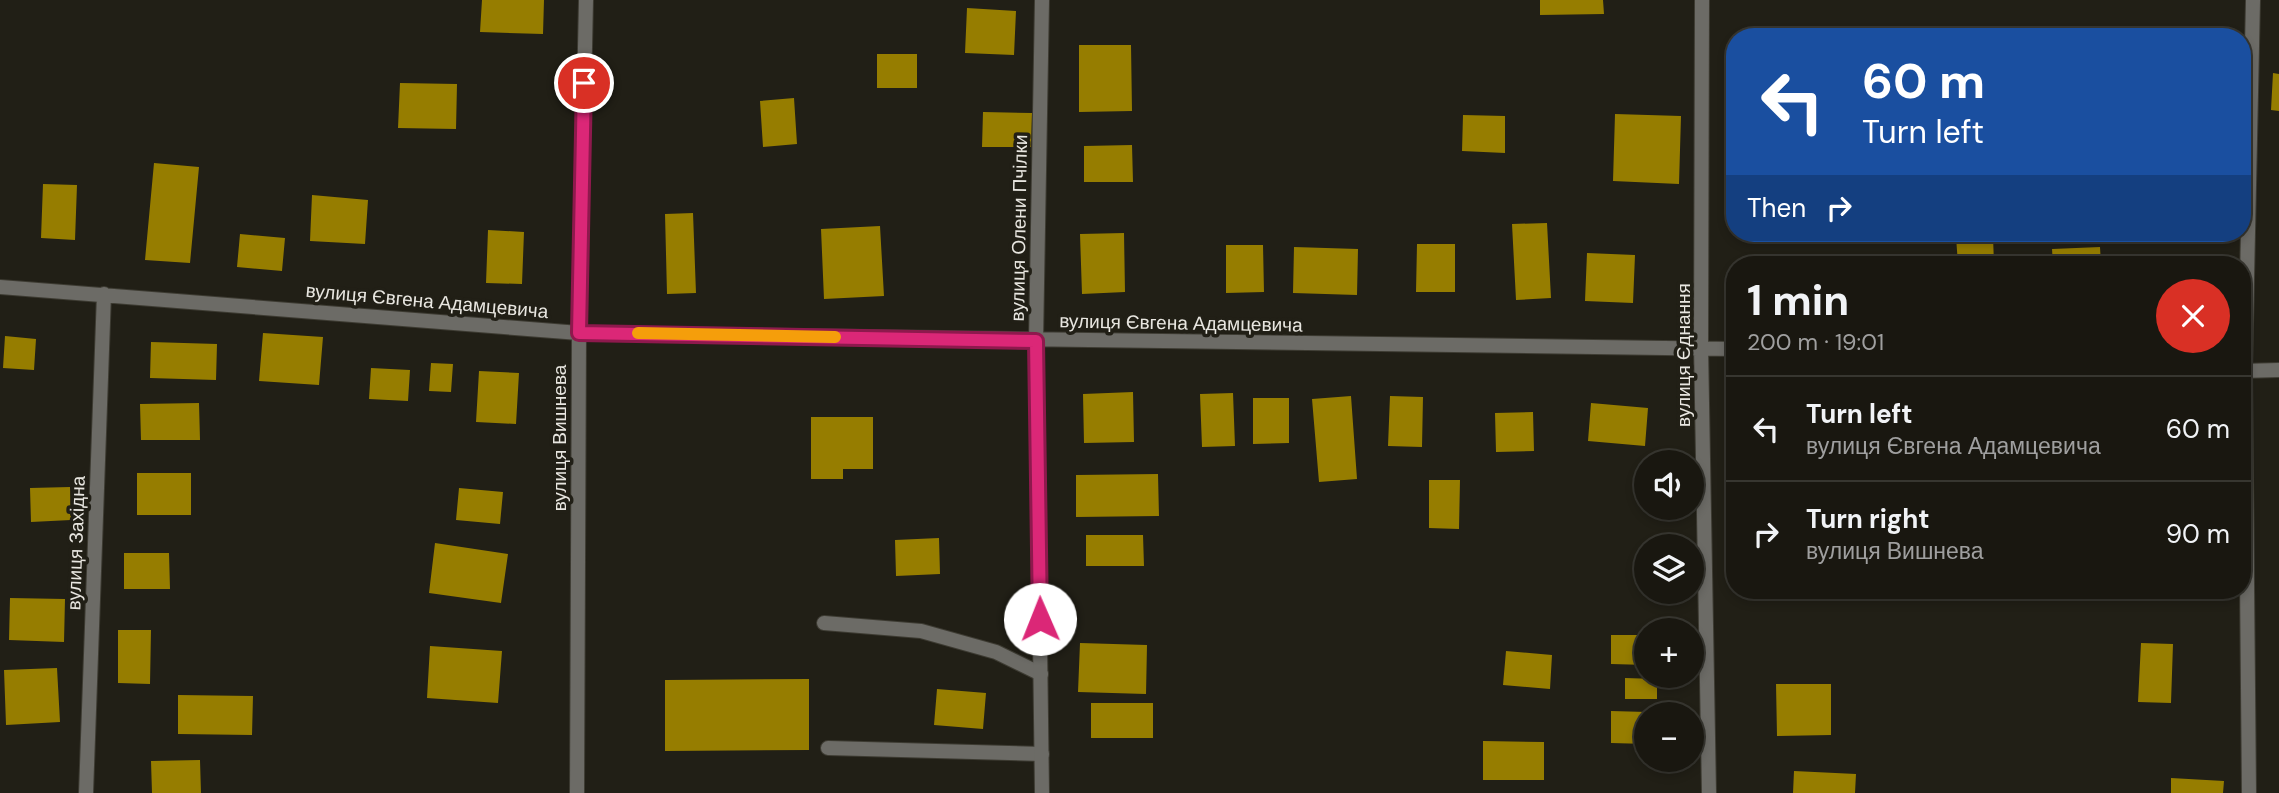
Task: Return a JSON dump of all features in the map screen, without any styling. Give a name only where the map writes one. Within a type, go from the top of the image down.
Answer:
[{"type":"street","name":"вулиця Вишнева","points":[[577,793],[579,333],[586,0]]},
{"type":"street","name":"вулиця Олени Пчілки","points":[[1042,0],[1036,341],[1042,793]]},
{"type":"street","name":"вулиця Єднання","points":[[1702,0],[1701,347],[1709,793]]},
{"type":"street","points":[[2251,74],[2253,0]]},
{"type":"street","name":"вулиця Євгена Адамцевича","points":[[0,287],[579,333],[1726,349]]},
{"type":"street","name":"вулиця Західна","points":[[86,793],[104,294]]},
{"type":"street","points":[[2251,371],[2279,370]]},
{"type":"street","points":[[2246,599],[2249,793]]},
{"type":"street","points":[[824,623],[920,631],[996,652],[1041,674]]},
{"type":"street","points":[[828,748],[1042,754]]},
{"type":"building","points":[[482,0],[544,0],[543,34],[480,32]]},
{"type":"building","points":[[1540,0],[1603,0],[1604,14],[1540,15]]},
{"type":"building","points":[[967,8],[1016,11],[1014,55],[965,53]]},
{"type":"building","points":[[1079,45],[1131,45],[1132,111],[1079,112]]},
{"type":"building","points":[[877,54],[917,54],[917,88],[877,88]]},
{"type":"building","points":[[2273,73],[2279,74],[2279,111],[2271,110]]},
{"type":"building","points":[[400,83],[457,84],[456,129],[398,128]]},
{"type":"building","points":[[794,98],[797,144],[763,147],[760,101]]},
{"type":"building","points":[[983,112],[1032,113],[1031,147],[982,147]]},
{"type":"building","points":[[1615,114],[1681,116],[1679,184],[1613,181]]},
{"type":"building","points":[[1463,115],[1505,116],[1505,153],[1462,151]]},
{"type":"building","points":[[1132,145],[1133,182],[1084,182],[1084,146]]},
{"type":"building","points":[[154,163],[199,167],[190,263],[145,260]]},
{"type":"building","points":[[43,184],[77,185],[75,240],[41,238]]},
{"type":"building","points":[[312,195],[368,200],[365,244],[310,241]]},
{"type":"building","points":[[693,213],[696,293],[667,294],[665,214]]},
{"type":"building","points":[[1547,223],[1551,298],[1516,300],[1512,224]]},
{"type":"building","points":[[880,226],[884,296],[824,299],[821,229]]},
{"type":"building","points":[[488,230],[524,232],[522,284],[486,283]]},
{"type":"building","points":[[1124,233],[1125,292],[1082,294],[1080,234]]},
{"type":"building","points":[[240,234],[285,238],[282,271],[237,267]]},
{"type":"building","points":[[1956,242],[1993,242],[1994,256],[1957,256]]},
{"type":"building","points":[[1417,244],[1455,244],[1455,292],[1416,292]]},
{"type":"building","points":[[1226,245],[1263,245],[1264,292],[1226,293]]},
{"type":"building","points":[[1294,247],[1358,249],[1357,295],[1293,293]]},
{"type":"building","points":[[2100,247],[2101,256],[2052,256],[2052,249]]},
{"type":"building","points":[[1587,253],[1635,255],[1633,303],[1585,301]]},
{"type":"building","points":[[263,333],[323,337],[319,385],[259,381]]},
{"type":"building","points":[[5,336],[36,339],[34,370],[3,368]]},
{"type":"building","points":[[151,342],[217,344],[216,380],[150,378]]},
{"type":"building","points":[[431,363],[453,364],[451,392],[429,391]]},
{"type":"building","points":[[371,368],[410,370],[408,401],[369,399]]},
{"type":"building","points":[[479,371],[519,373],[516,424],[476,422]]},
{"type":"building","points":[[1133,392],[1134,442],[1084,443],[1083,394]]},
{"type":"building","points":[[1233,393],[1235,446],[1202,447],[1200,394]]},
{"type":"building","points":[[1351,396],[1357,479],[1319,482],[1312,399]]},
{"type":"building","points":[[1390,396],[1423,397],[1422,447],[1388,446]]},
{"type":"building","points":[[1253,398],[1289,398],[1289,443],[1253,444]]},
{"type":"building","points":[[199,403],[200,440],[141,440],[140,404]]},
{"type":"building","points":[[1591,403],[1648,408],[1645,446],[1588,441]]},
{"type":"building","points":[[1533,412],[1534,451],[1496,452],[1495,413]]},
{"type":"building","points":[[811,417],[873,417],[873,469],[843,469],[843,479],[811,479]]},
{"type":"building","points":[[137,473],[191,473],[191,515],[137,515]]},
{"type":"building","points":[[1158,474],[1159,516],[1076,517],[1076,475]]},
{"type":"building","points":[[1429,480],[1460,480],[1459,529],[1429,528]]},
{"type":"building","points":[[70,487],[71,520],[31,522],[30,488]]},
{"type":"building","points":[[459,488],[503,492],[500,524],[456,520]]},
{"type":"building","points":[[1086,535],[1143,535],[1144,566],[1086,566]]},
{"type":"building","points":[[939,538],[940,574],[896,576],[895,540]]},
{"type":"building","points":[[435,543],[508,554],[501,603],[429,593]]},
{"type":"building","points":[[124,553],[169,553],[170,589],[124,589]]},
{"type":"building","points":[[10,598],[65,599],[64,642],[9,640]]},
{"type":"building","points":[[118,630],[151,630],[150,684],[118,683]]},
{"type":"building","points":[[1611,635],[1634,635],[1634,665],[1611,664]]},
{"type":"building","points":[[1080,643],[1147,645],[1146,694],[1078,692]]},
{"type":"building","points":[[2141,643],[2173,644],[2171,703],[2138,702]]},
{"type":"building","points":[[430,646],[502,651],[498,703],[427,698]]},
{"type":"building","points":[[1506,651],[1552,655],[1550,689],[1503,685]]},
{"type":"building","points":[[57,668],[60,722],[6,725],[4,670]]},
{"type":"building","points":[[1625,678],[1634,678],[1634,688],[1657,688],[1657,699],[1625,699]]},
{"type":"building","points":[[809,679],[809,750],[665,751],[665,680]]},
{"type":"building","points":[[1776,684],[1831,684],[1831,735],[1777,736]]},
{"type":"building","points":[[937,689],[986,693],[983,729],[934,725]]},
{"type":"building","points":[[178,695],[253,696],[252,735],[178,734]]},
{"type":"building","points":[[1091,703],[1153,703],[1153,738],[1091,738]]},
{"type":"building","points":[[1611,711],[1634,712],[1634,744],[1611,743]]},
{"type":"building","points":[[1483,741],[1544,742],[1544,780],[1483,780]]},
{"type":"building","points":[[200,760],[201,793],[152,793],[151,761]]},
{"type":"building","points":[[1794,771],[1856,774],[1855,793],[1793,793]]},
{"type":"building","points":[[2171,778],[2224,781],[2223,793],[2171,793]]},
{"type":"slow traffic","points":[[638,333],[835,337]]},
{"type":"route","points":[[584,83],[579,333],[586,331],[1036,341],[1040,619]]}]
